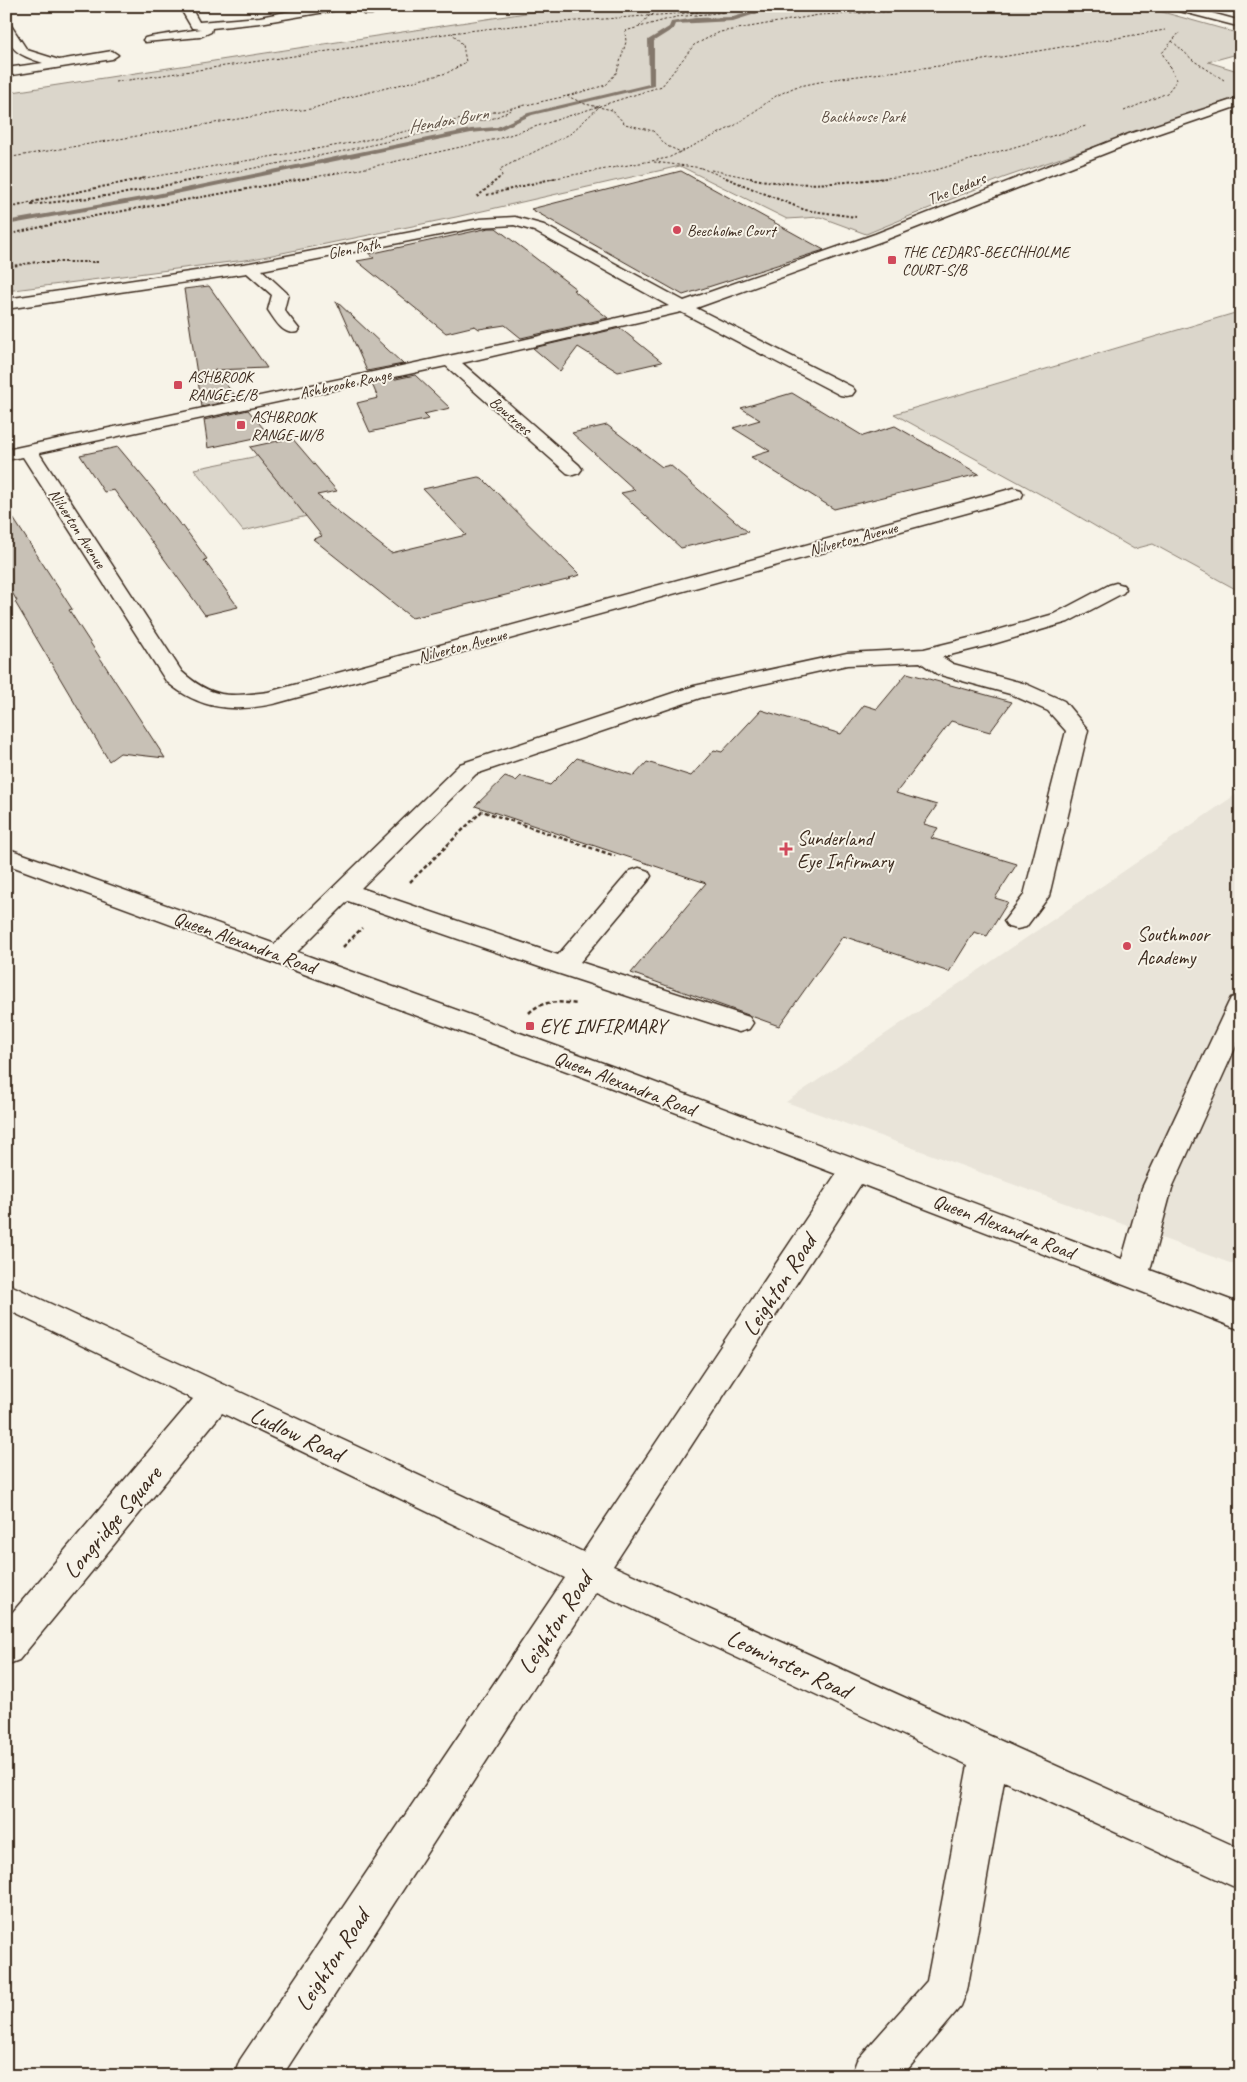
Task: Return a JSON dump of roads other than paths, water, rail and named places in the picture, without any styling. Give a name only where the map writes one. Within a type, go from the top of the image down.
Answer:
[{"type":"street","points":[[184,6],[196,26],[260,20],[343,6]]},
{"type":"street","points":[[1172,6],[1241,24]]},
{"type":"street","points":[[1203,6],[1241,16]]},
{"type":"street","points":[[6,26],[23,52],[57,64]]},
{"type":"street","points":[[149,40],[200,34],[208,30],[206,26]]},
{"type":"street","points":[[6,72],[112,55]]},
{"type":"street","name":"The Cedars","points":[[683,307],[880,237],[1134,137],[1241,101]]},
{"type":"street","name":"Glen Path","points":[[6,304],[250,268],[480,223],[515,221],[539,228],[683,307],[846,391]]},
{"type":"street","points":[[250,268],[280,294],[276,310],[292,329]]},
{"type":"street","name":"Ashbrooke Range","points":[[6,455],[450,361],[683,307]]},
{"type":"street","name":"Bowtrees","points":[[450,361],[573,469]]},
{"type":"street","name":"Nilverton Avenue","points":[[28,451],[174,676],[189,690],[224,702],[269,698],[1014,494]]},
{"type":"street","points":[[279,955],[468,769],[694,693],[847,659],[924,654],[983,641],[1061,618],[1116,589]]},
{"type":"street","points":[[924,654],[945,669],[1018,689],[1056,706],[1077,730],[1036,896],[1017,921]]},
{"type":"street","name":"Queen Alexandra Road","points":[[6,855],[516,1042],[1241,1317]]},
{"type":"street","points":[[563,966],[639,876]]},
{"type":"street","points":[[344,891],[563,966],[739,1023]]},
{"type":"street","points":[[1132,1275],[1157,1188],[1241,1004]]},
{"type":"street","name":"Leighton Road","points":[[256,2076],[855,1170]]},
{"type":"street","name":"Ludlow Road","points":[[6,1295],[588,1572]]},
{"type":"street","name":"Longridge Square","points":[[6,1648],[217,1395]]},
{"type":"street","name":"Leominster Road","points":[[588,1572],[1241,1870]]},
{"type":"street","points":[[873,2076],[946,1991],[989,1755]]},
{"type":"waterway","name":"Hendon Burn","points":[[6,223],[142,199],[471,131],[498,129],[530,114],[652,85],[651,40],[671,28],[673,23],[695,20],[733,19],[765,10],[841,6]]},
{"type":"place","name":"Beecholme Court","points":[[677,230]]},
{"type":"place","name":"THE CEDARS-BEECHHOLME COURT-S/B","points":[[892,260]]},
{"type":"place","name":"ASHBROOK RANGE-E/B","points":[[178,385]]},
{"type":"place","name":"ASHBROOK RANGE-W/B","points":[[241,425]]},
{"type":"place","name":"Sunderland Eye Infirmary","points":[[786,849]]},
{"type":"place","name":"Southmoor Academy","points":[[1127,946]]},
{"type":"place","name":"EYE INFIRMARY","points":[[530,1026]]},
{"type":"park label","name":"Backhouse Park","points":[[863,116]]}]
